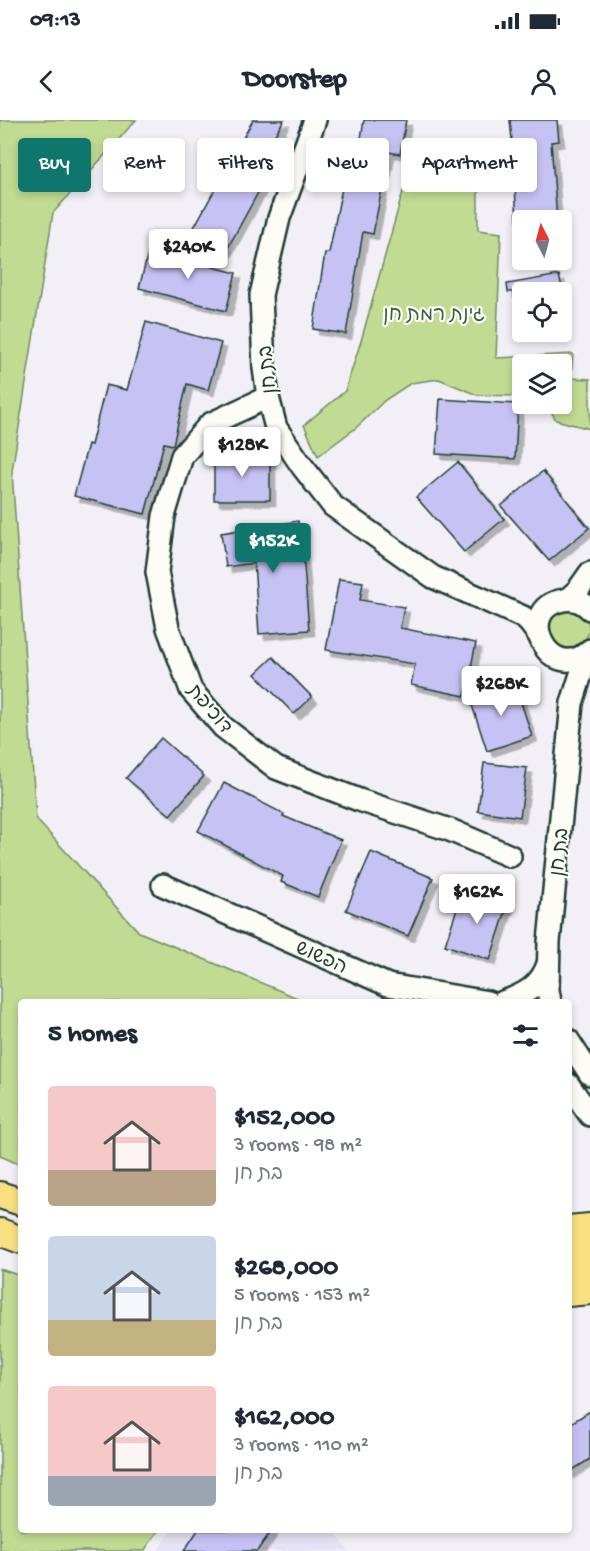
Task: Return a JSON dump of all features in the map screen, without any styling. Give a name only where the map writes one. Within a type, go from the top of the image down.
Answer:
[{"type":"main road","points":[[0,1195],[18,1202]]},
{"type":"main road","points":[[572,1229],[590,1227]]},
{"type":"main road","points":[[0,1232],[18,1239]]},
{"type":"main road","points":[[572,1250],[590,1249]]},
{"type":"main road","points":[[572,1270],[590,1268]]},
{"type":"main road","points":[[572,1293],[590,1291]]},
{"type":"street","name":"בת חן","points":[[315,120],[279,218],[261,296],[267,397],[276,428],[333,506],[433,577],[514,612],[529,622],[542,645],[558,658],[567,680],[572,703]]},
{"type":"street","name":"דוכיפת","points":[[267,397],[210,424],[182,456],[164,516],[157,572],[168,628],[191,690],[223,727],[276,768],[359,800],[450,831],[510,856]]},
{"type":"street","points":[[538,635],[538,625],[542,615],[578,590],[590,573]]},
{"type":"street","points":[[514,612],[528,612],[558,603],[578,601],[590,609]]},
{"type":"street","name":"בת חן","points":[[550,999],[548,964],[572,703],[589,651]]},
{"type":"street","points":[[558,658],[569,660],[589,651]]},
{"type":"street","name":"הפשוש","points":[[164,885],[388,985],[470,999]]},
{"type":"street","points":[[514,999],[528,991],[544,975],[548,964]]},
{"type":"street","points":[[572,1046],[590,1074]]},
{"type":"street","points":[[572,1090],[590,1115]]},
{"type":"shaded area","points":[[171,1533],[335,1533],[349,1551],[157,1551]]},
{"type":"green space","points":[[0,120],[136,120],[120,138],[103,138],[103,157],[91,170],[91,138],[18,138],[18,192],[72,192],[53,213],[12,471],[36,819],[139,932],[300,999],[18,999],[18,1164],[0,1156]]},
{"type":"green space","name":"גינת רמת חן","points":[[403,192],[478,192],[478,230],[501,233],[496,358],[512,357],[512,396],[477,395],[439,379],[411,383],[385,400],[357,427],[318,456],[304,425],[345,391]]},
{"type":"green space","name":"גינת רמת חן","points":[[572,378],[590,379],[590,429],[556,420],[552,414],[572,414]]},
{"type":"green space","points":[[569,608],[583,614],[589,628],[583,642],[569,648],[555,642],[549,628],[555,614]]},
{"type":"green space","points":[[0,1269],[18,1275],[18,1533],[157,1533],[144,1551],[0,1551]]},
{"type":"building","points":[[253,120],[284,120],[273,138],[243,138]]},
{"type":"building","points":[[364,120],[406,120],[400,154],[389,152],[389,138],[361,138]]},
{"type":"building","points":[[510,120],[557,120],[559,141],[551,142],[556,210],[516,210],[515,192],[537,192],[537,138],[512,138]]},
{"type":"building","points":[[213,192],[258,192],[226,251],[191,233]]},
{"type":"building","points":[[341,192],[381,192],[373,234],[363,232],[346,334],[313,329],[325,253],[329,253]]},
{"type":"building","points":[[149,250],[236,273],[226,311],[139,288]]},
{"type":"building","points":[[559,275],[561,282],[519,282]]},
{"type":"building","points":[[512,283],[512,292],[508,292],[507,284]]},
{"type":"building","points":[[146,322],[221,343],[208,390],[187,384],[173,445],[164,443],[145,514],[74,496],[88,444],[91,445],[106,385],[127,390]]},
{"type":"building","points":[[440,399],[512,404],[512,414],[517,414],[515,459],[436,454]]},
{"type":"building","points":[[214,457],[270,457],[270,500],[214,500]]},
{"type":"building","points":[[458,462],[504,519],[464,552],[416,497]]},
{"type":"building","points":[[543,471],[589,528],[549,561],[501,506]]},
{"type":"building","points":[[298,521],[309,630],[259,634],[254,563],[226,567],[221,533]]},
{"type":"building","points":[[339,579],[363,582],[360,600],[404,607],[400,628],[476,643],[465,696],[411,685],[415,664],[326,650]]},
{"type":"building","points":[[273,657],[312,697],[294,714],[255,674]]},
{"type":"building","points":[[515,684],[532,736],[487,751],[470,699]]},
{"type":"building","points":[[161,738],[204,776],[170,815],[126,778]]},
{"type":"building","points":[[484,763],[527,768],[520,817],[478,811]]},
{"type":"building","points":[[224,783],[284,814],[283,816],[341,840],[318,897],[281,882],[283,876],[198,831]]},
{"type":"building","points":[[371,852],[433,878],[408,936],[346,910]]},
{"type":"building","points":[[463,890],[508,904],[490,960],[445,945]]},
{"type":"building","points":[[590,1411],[590,1459],[572,1470],[572,1422]]},
{"type":"building","points":[[196,1533],[270,1533],[257,1551],[184,1551]]}]
